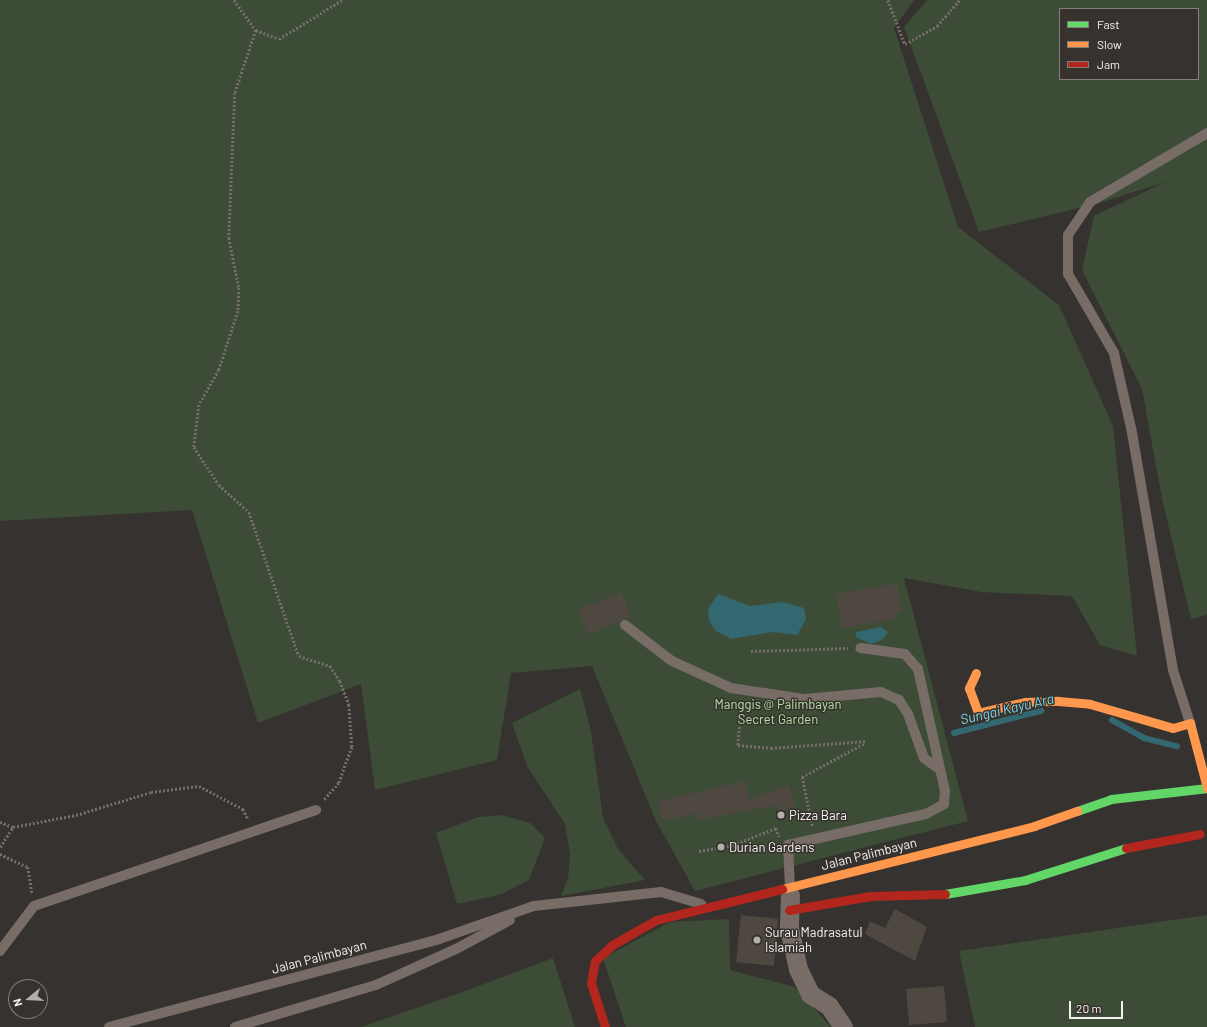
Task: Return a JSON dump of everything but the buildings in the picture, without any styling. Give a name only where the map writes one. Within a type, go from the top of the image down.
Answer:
[{"type":"street","points":[[976,673],[969,688],[972,704],[978,713],[1025,702],[1058,701],[1090,704],[1173,728],[1190,723],[1207,788]]},
{"type":"street","name":"Jalan Palimbayan","points":[[714,908],[790,887],[1034,826],[1111,799],[1207,788]]},
{"type":"street","points":[[789,910],[871,896],[941,895],[1025,880],[1106,852],[1200,834]]},
{"type":"street","points":[[790,887],[789,910],[798,969],[810,994],[829,1006],[843,1027]]},
{"type":"street","points":[[605,1027],[591,982],[595,961],[612,945],[656,920],[714,908]]},
{"type":"lane","points":[[1190,723],[1173,670],[1133,436],[1114,354],[1068,274],[1068,235],[1090,202],[1207,133]]},
{"type":"lane","points":[[626,625],[672,661],[731,688],[805,699],[881,692],[899,700],[908,714],[924,758],[939,769]]},
{"type":"lane","points":[[790,887],[788,845],[814,836],[937,811],[944,804],[946,791],[939,769],[918,669],[905,654],[860,648]]},
{"type":"lane","points":[[0,951],[34,906],[316,810]]},
{"type":"lane","name":"Jalan Palimbayan","points":[[109,1027],[439,939],[534,906],[661,892],[714,908]]},
{"type":"lane","name":"Jalan Palimbayan","points":[[235,1027],[376,985],[456,949],[534,906]]},
{"type":"path","points":[[234,0],[256,30],[279,39],[342,0]]},
{"type":"path","points":[[888,0],[906,44],[936,26],[960,0]]},
{"type":"path","points":[[256,30],[235,93],[229,238],[239,288],[238,311],[219,370],[199,405],[194,447],[219,485],[248,512],[299,656],[330,666],[340,681],[350,705],[352,747],[339,783],[316,810]]},
{"type":"path","points":[[751,651],[860,648]]},
{"type":"path","points":[[742,711],[738,745],[771,748],[867,741],[802,778],[814,836]]},
{"type":"path","points":[[0,822],[13,827],[76,815],[152,792],[199,786],[243,810],[255,830]]},
{"type":"path","points":[[0,846],[13,827]]},
{"type":"path","points":[[700,851],[733,844],[776,828],[783,847],[788,845]]},
{"type":"path","points":[[0,854],[28,867],[34,906]]},
{"type":"green space","name":"Manggis @ Palimbayan Secret Garden","points":[[0,0],[914,0],[894,28],[958,227],[1059,305],[1113,426],[1137,656],[1100,645],[1072,596],[981,592],[904,578],[968,821],[695,891],[656,821],[592,666],[511,673],[497,760],[375,790],[361,684],[258,723],[192,510],[0,521]]},
{"type":"green space","points":[[927,0],[1207,0],[1207,615],[1191,619],[1162,499],[1142,389],[1082,270],[1094,216],[1165,182],[1096,204],[979,232],[904,27]]},
{"type":"green space","points":[[580,689],[591,731],[603,818],[618,849],[645,880],[561,896],[568,878],[570,854],[565,824],[527,766],[512,723]]},
{"type":"green space","points":[[502,815],[530,823],[545,838],[529,880],[499,895],[457,904],[436,833],[478,817]]},
{"type":"green space","points":[[1207,915],[1207,1027],[975,1027],[959,951]]},
{"type":"green space","points":[[729,919],[730,970],[795,987],[831,1027],[626,1027],[603,958],[670,922]]},
{"type":"green space","points":[[553,958],[575,1027],[361,1027],[468,990]]},
{"type":"water","points":[[718,594],[750,606],[783,602],[804,608],[806,619],[797,635],[773,632],[731,639],[716,631],[709,621],[708,609]]},
{"type":"water","points":[[881,627],[888,632],[882,640],[871,644],[856,637],[856,632]]},
{"type":"waterway","name":"Sungai Kayu Ara","points":[[954,733],[1041,711]]},
{"type":"waterway","name":"Sungai Kayu Ara","points":[[1112,720],[1144,738],[1177,746]]},
{"type":"traffic: fast","points":[[1077,811],[1111,799],[1207,788]]},
{"type":"traffic: fast","points":[[945,894],[1025,880],[1126,848]]},
{"type":"traffic: slow","points":[[976,673],[969,688],[978,713],[1025,702],[1058,701],[1090,704],[1173,728],[1190,723],[1207,788]]},
{"type":"traffic: slow","points":[[782,889],[1034,826],[1077,811]]},
{"type":"traffic: jam","points":[[1126,848],[1200,834]]},
{"type":"traffic: jam","points":[[605,1027],[591,983],[595,961],[612,945],[656,920],[782,889]]},
{"type":"traffic: jam","points":[[789,910],[871,896],[945,894]]},
{"type":"place","name":"Pizza Bara","points":[[781,815]]},
{"type":"place","name":"Durian Gardens","points":[[721,847]]},
{"type":"place","name":"Surau Madrasatul Islamiah","points":[[757,940]]}]
